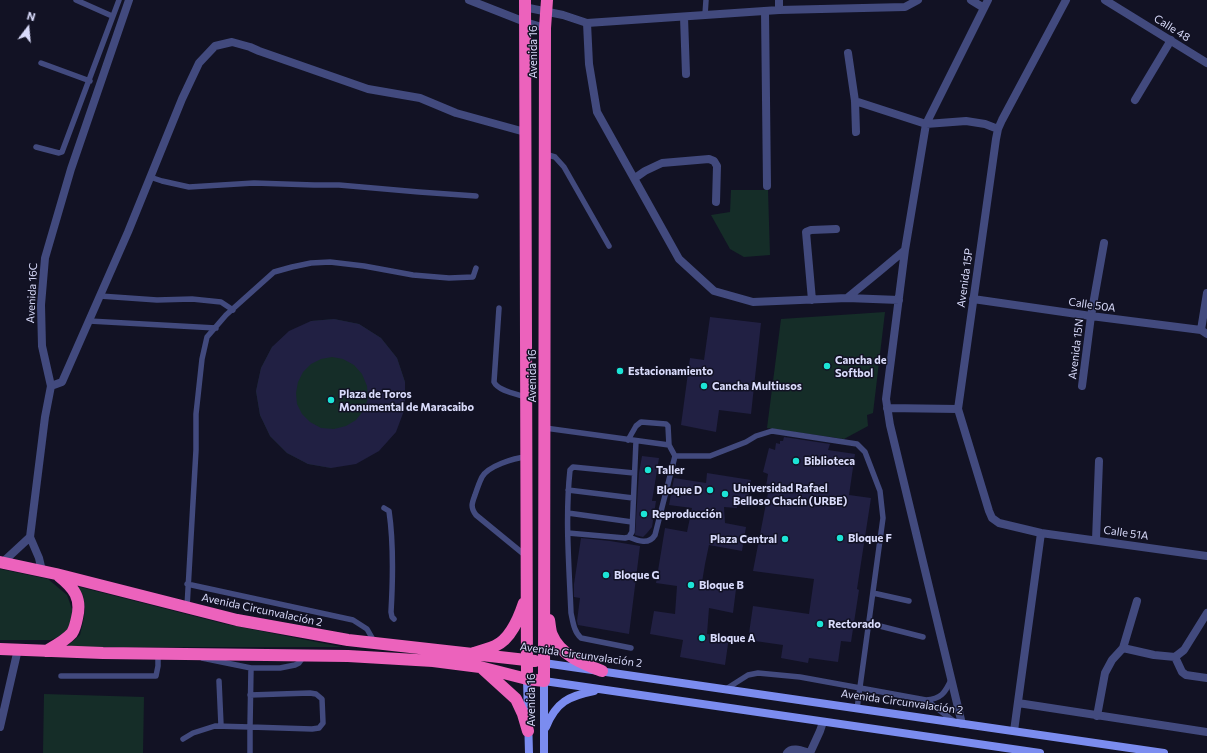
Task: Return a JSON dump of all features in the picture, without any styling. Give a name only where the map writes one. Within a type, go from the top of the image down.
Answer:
[{"type":"highway","name":"Avenida 16","points":[[524,3],[527,679]]},
{"type":"highway","name":"Avenida 16","points":[[544,681],[545,28],[547,5]]},
{"type":"highway","name":"Avenida Circunvalación 2","points":[[2,562],[56,574],[238,620],[348,640],[544,663]]},
{"type":"highway","points":[[46,651],[60,643],[73,632],[79,608],[75,593],[69,584],[56,574]]},
{"type":"highway","points":[[472,654],[496,645],[509,633],[518,619],[527,594]]},
{"type":"highway","points":[[544,597],[552,636],[561,649],[579,661],[602,671]]},
{"type":"highway","points":[[0,649],[348,656],[433,661],[480,667],[527,679],[544,681]]},
{"type":"highway","points":[[480,667],[516,699],[523,714],[528,731]]},
{"type":"main road","name":"Avenida Circunvalación 2","points":[[544,663],[1164,753]]},
{"type":"main road","name":"Avenida 16","points":[[527,679],[529,753]]},
{"type":"main road","name":"Avenida 16","points":[[544,681],[544,753]]},
{"type":"main road","points":[[544,681],[1040,753]]},
{"type":"main road","points":[[544,731],[550,715],[563,702],[580,693],[599,690]]},
{"type":"street","name":"Avenida 16C","points":[[42,571],[30,537],[45,417],[51,386],[42,346],[42,305],[45,258],[71,169],[129,0]]},
{"type":"street","points":[[469,0],[525,22],[545,28]]},
{"type":"street","points":[[779,0],[779,10]]},
{"type":"street","points":[[524,3],[547,5],[563,15],[587,23],[779,10],[904,7],[918,0]]},
{"type":"street","points":[[971,0],[984,8]]},
{"type":"street","points":[[959,724],[951,680],[886,400],[905,250],[926,124],[988,0]]},
{"type":"street","name":"Avenida 15P","points":[[1041,533],[999,523],[992,518],[958,409],[998,130],[1066,0]]},
{"type":"street","name":"Calle 48","points":[[1105,0],[1207,63]]},
{"type":"street","points":[[765,11],[767,186]]},
{"type":"street","points":[[684,16],[686,74]]},
{"type":"street","points":[[587,23],[589,64],[597,112],[679,259],[714,291],[753,302],[847,298],[899,300]]},
{"type":"street","points":[[1135,100],[1170,40]]},
{"type":"street","points":[[51,386],[62,382],[100,296],[182,99],[199,63],[215,46],[232,42],[368,89],[420,98],[456,113],[525,132]]},
{"type":"street","points":[[848,53],[855,101],[856,132]]},
{"type":"street","points":[[855,101],[926,124],[966,121],[984,124],[998,130]]},
{"type":"street","points":[[635,178],[645,171],[662,163],[709,159],[714,160],[717,166],[716,202]]},
{"type":"street","points":[[812,300],[806,232],[811,230],[836,229]]},
{"type":"street","name":"Avenida 15N","points":[[1082,386],[1091,316],[1104,243]]},
{"type":"street","points":[[847,298],[905,250]]},
{"type":"street","points":[[1204,332],[1207,293]]},
{"type":"street","name":"Calle 50A","points":[[973,299],[1204,332]]},
{"type":"street","points":[[887,408],[958,409]]},
{"type":"street","points":[[1096,540],[1099,461]]},
{"type":"street","points":[[1014,731],[1041,533]]},
{"type":"street","name":"Calle 51A","points":[[1041,533],[1207,556]]},
{"type":"street","points":[[2,562],[30,537]]},
{"type":"street","points":[[1097,716],[1105,673],[1112,660],[1124,648],[1137,601]]},
{"type":"street","points":[[1124,648],[1154,655],[1175,657],[1184,650],[1207,613]]},
{"type":"street","points":[[0,727],[18,649]]},
{"type":"street","points":[[1175,657],[1182,672],[1186,675],[1207,678]]},
{"type":"street","points":[[1018,703],[1207,732]]},
{"type":"street","points":[[787,753],[789,750],[793,749],[810,753],[820,731],[822,722]]},
{"type":"lane","points":[[76,0],[112,16]]},
{"type":"lane","points":[[36,147],[59,153],[62,152],[90,81],[119,0]]},
{"type":"lane","points":[[705,15],[706,0]]},
{"type":"lane","points":[[41,63],[90,81]]},
{"type":"lane","points":[[545,154],[555,157],[564,167],[609,246]]},
{"type":"lane","points":[[150,177],[189,187],[254,183],[339,185],[476,196]]},
{"type":"lane","points":[[187,607],[196,450],[196,414],[202,359],[207,337],[226,315],[274,272],[311,263],[330,262],[364,266],[413,275],[449,278],[473,277],[476,268]]},
{"type":"lane","points":[[100,296],[221,302],[233,310]]},
{"type":"lane","points":[[499,308],[494,382],[495,385],[499,387],[526,397]]},
{"type":"lane","points":[[89,321],[216,328]]},
{"type":"lane","points":[[568,533],[625,538],[629,537],[646,542],[655,535],[674,456],[669,445],[668,426],[666,424],[641,422],[636,426],[628,440]]},
{"type":"lane","points":[[544,428],[669,445]]},
{"type":"lane","points":[[674,456],[710,456],[746,442],[756,436],[772,431],[856,444],[865,452],[880,491],[883,518],[856,709]]},
{"type":"lane","points":[[629,537],[632,532],[636,441]]},
{"type":"lane","points":[[526,457],[515,458],[492,468],[482,476],[471,505],[472,510],[476,515],[527,556]]},
{"type":"lane","points":[[631,648],[581,638],[577,635],[573,626],[571,613],[568,533],[568,490],[570,470],[573,467],[634,473]]},
{"type":"lane","points":[[568,490],[633,498]]},
{"type":"lane","points":[[384,508],[389,511],[392,532],[393,560],[391,612],[394,619]]},
{"type":"lane","points":[[568,513],[632,522]]},
{"type":"lane","points":[[188,584],[353,620],[367,629],[376,643]]},
{"type":"lane","points":[[873,593],[909,601]]},
{"type":"lane","points":[[868,623],[924,637]]},
{"type":"lane","points":[[61,676],[156,676],[158,653]]},
{"type":"lane","points":[[193,654],[205,660],[251,668],[288,667],[299,663],[304,655]]},
{"type":"lane","points":[[250,753],[251,668]]},
{"type":"lane","points":[[726,690],[748,675],[758,673],[800,677],[926,700],[938,698],[945,692],[951,680]]},
{"type":"lane","points":[[219,681],[221,725]]},
{"type":"lane","points":[[184,739],[209,727],[221,725],[296,730],[317,729],[322,725],[324,719],[322,699],[316,694],[250,695]]},
{"type":"lane","points":[[926,700],[959,724]]},
{"type":"green space","points":[[731,190],[768,190],[770,255],[744,257],[730,249],[711,215],[730,212]]},
{"type":"green space","name":"Cancha de Softbol","points":[[885,312],[873,413],[867,415],[868,426],[844,439],[767,428],[781,319]]},
{"type":"green space","name":"Plaza de Toros Monumental de Maracaibo","points":[[334,319],[359,324],[381,338],[397,358],[405,382],[405,408],[331,468],[308,464],[287,453],[270,436],[260,415],[256,391],[261,368],[272,347],[311,321]]},
{"type":"green space","points":[[0,569],[48,579],[67,595],[72,609],[72,623],[65,634],[51,640],[0,640]]},
{"type":"green space","points":[[76,586],[225,624],[342,647],[66,647],[80,635],[83,622],[85,609],[83,595]]},
{"type":"green space","points":[[44,694],[144,697],[143,753],[43,753]]},
{"type":"building","points":[[710,317],[761,323],[751,414],[719,410],[716,432],[681,425],[690,358],[704,360]]},
{"type":"building","name":"Plaza de Toros Monumental de Maracaibo","points":[[334,319],[359,324],[381,338],[397,358],[405,382],[405,408],[396,432],[379,451],[356,464],[331,468],[308,464],[287,453],[270,436],[260,415],[256,391],[261,368],[272,347],[289,331],[311,321]],"holes":[[[332,357],[343,359],[354,365],[362,374],[367,386],[368,398],[364,410],[356,420],[346,426],[334,429],[321,428],[310,422],[302,414],[297,404],[296,393],[298,382],[303,372],[311,364],[321,359]]]},
{"type":"building","points":[[784,437],[830,444],[828,450],[855,454],[849,495],[871,498],[857,589],[859,590],[851,642],[841,641],[838,662],[809,658],[808,663],[781,658],[783,645],[748,640],[753,606],[809,614],[814,579],[753,571],[768,493],[765,493],[768,474],[763,472],[769,448],[775,450],[776,443],[780,444],[780,441],[783,441]]},
{"type":"building","points":[[642,456],[659,458],[652,501],[656,501],[652,527],[643,537],[635,535],[639,473]]},
{"type":"building","points":[[707,473],[751,480],[748,499],[737,498],[737,508],[724,507],[725,523],[746,527],[742,551],[709,545],[702,582],[736,589],[733,613],[709,608],[707,634],[729,637],[725,665],[680,657],[683,640],[650,634],[654,611],[675,614],[677,586],[656,583],[665,528],[687,532],[692,508],[669,505],[674,478],[706,483]]},
{"type":"building","name":"Bloque G","points":[[581,538],[640,546],[629,634],[578,625],[577,621],[580,598],[574,597],[574,584]]},
{"type":"place","name":"Cancha de Softbol","points":[[827,366]]},
{"type":"place","name":"Estacionamiento","points":[[620,371]]},
{"type":"place","name":"Cancha Multiusos","points":[[704,386]]},
{"type":"place","name":"Plaza de Toros Monumental de Maracaibo","points":[[331,400]]},
{"type":"place","name":"Biblioteca","points":[[796,461]]},
{"type":"place","name":"Taller","points":[[648,470]]},
{"type":"place","name":"Bloque D","points":[[710,490]]},
{"type":"place","name":"Universidad Rafael Belloso Chacín (URBE)","points":[[725,494]]},
{"type":"place","name":"Reproducción","points":[[644,514]]},
{"type":"place","name":"Bloque F","points":[[840,538]]},
{"type":"place","name":"Plaza Central","points":[[785,539]]},
{"type":"place","name":"Bloque G","points":[[606,575]]},
{"type":"place","name":"Bloque B","points":[[691,585]]},
{"type":"place","name":"Rectorado","points":[[820,624]]},
{"type":"place","name":"Bloque A","points":[[702,638]]}]
